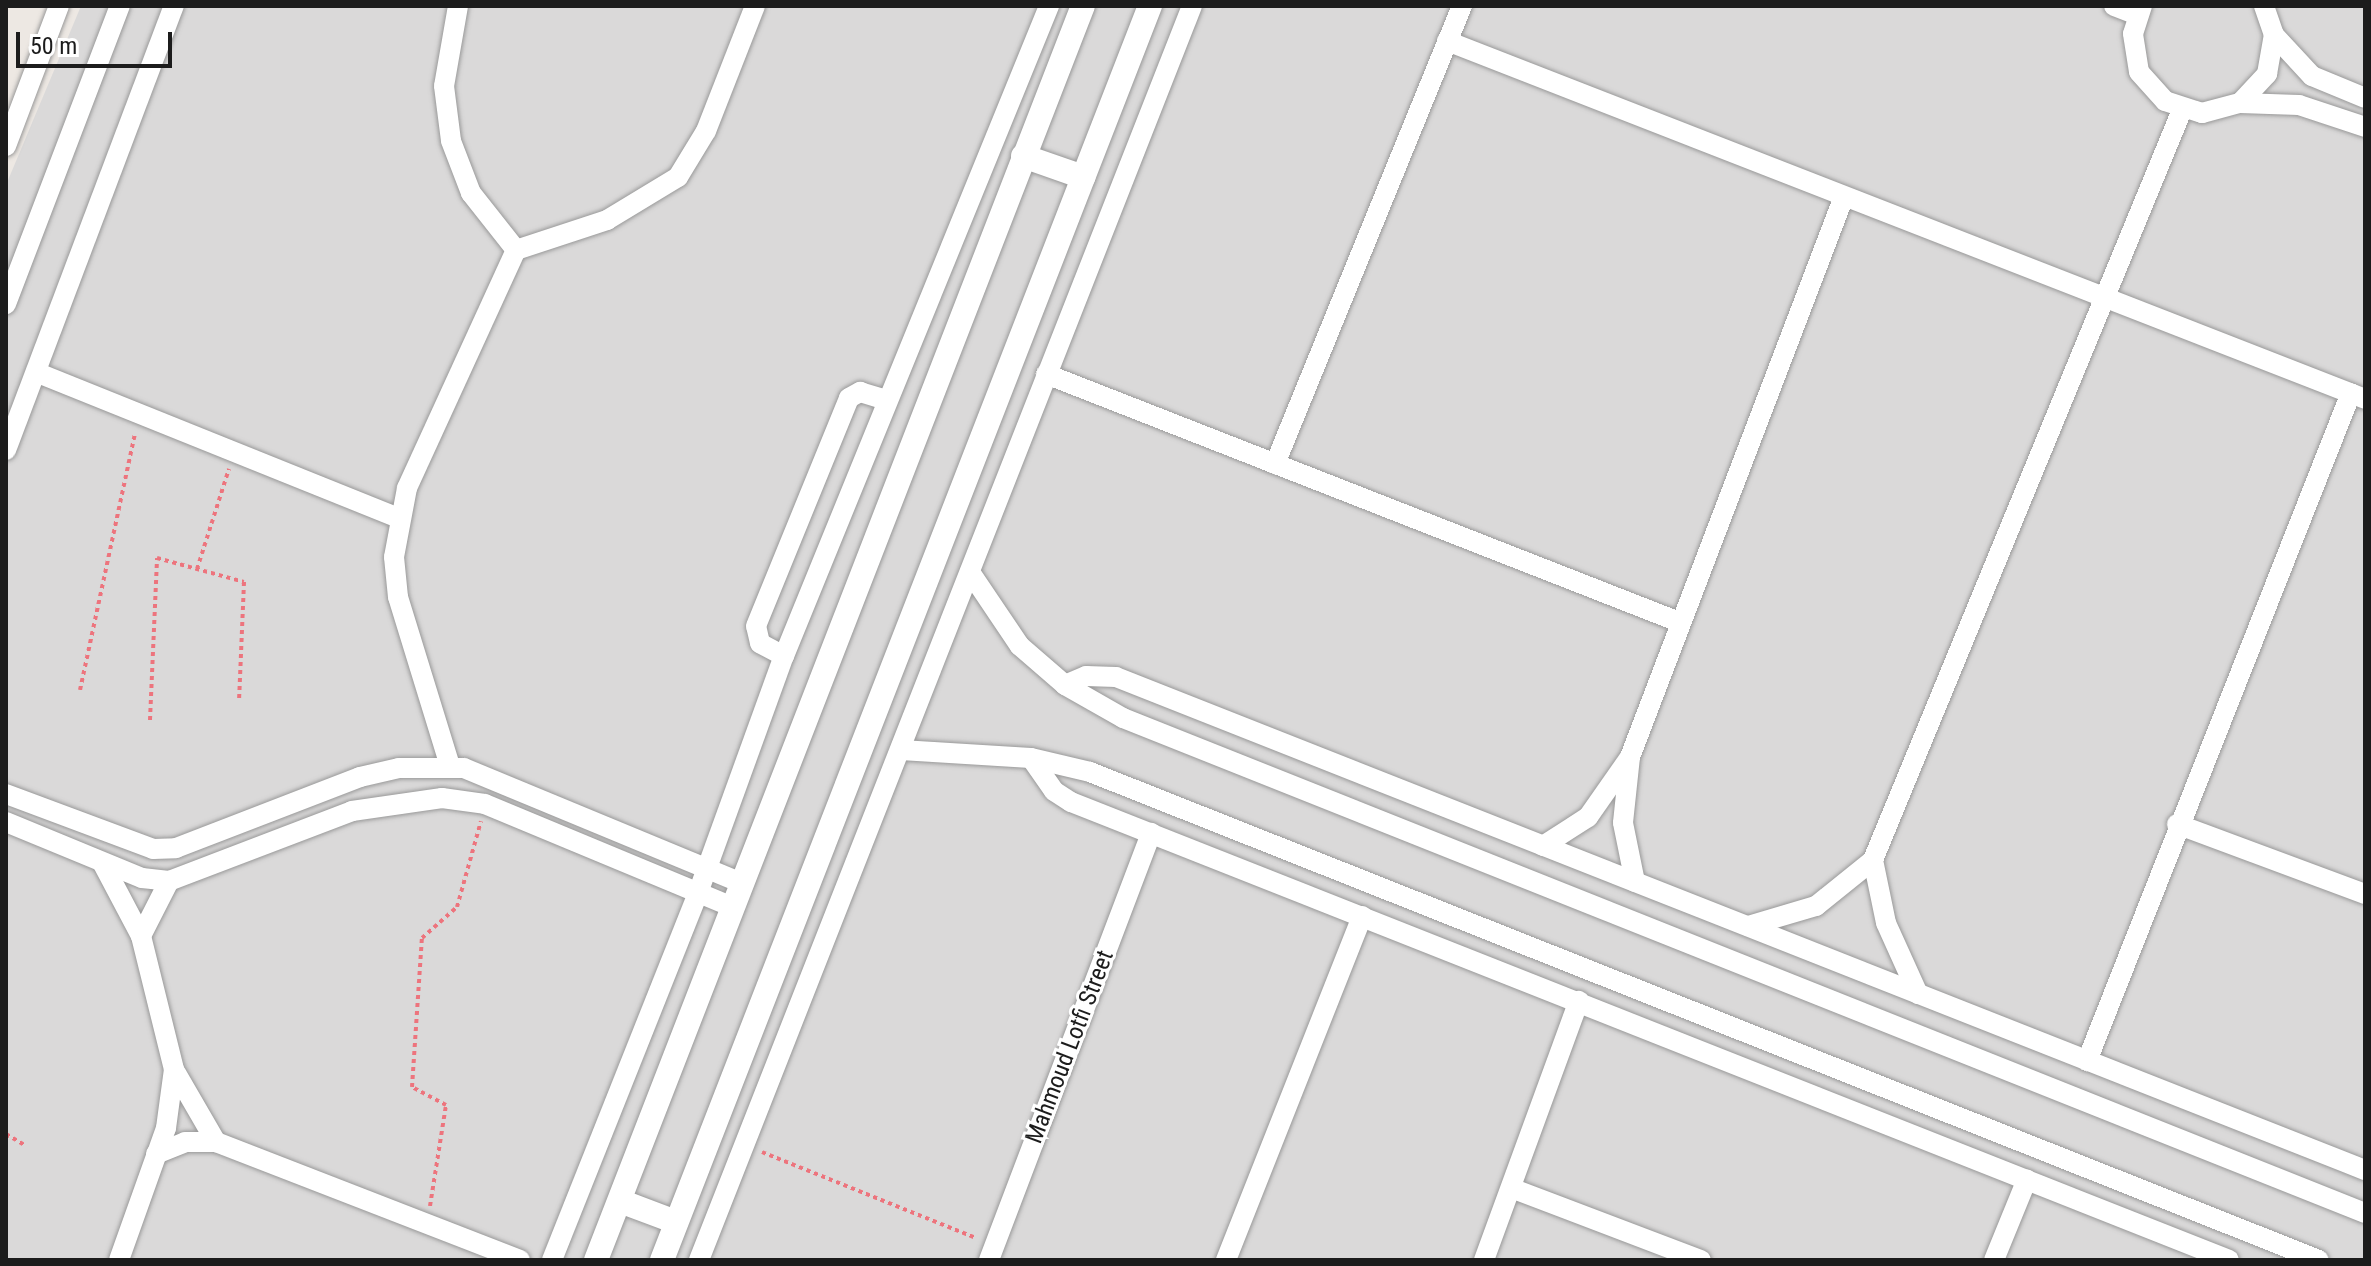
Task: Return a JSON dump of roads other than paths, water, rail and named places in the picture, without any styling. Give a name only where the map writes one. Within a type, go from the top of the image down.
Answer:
[{"type":"street","points":[[6,146],[59,6]]},
{"type":"street","points":[[6,304],[15,252],[120,6]]},
{"type":"street","points":[[6,450],[38,373],[174,6]]},
{"type":"street","points":[[458,6],[444,86],[451,141],[471,193],[516,250]]},
{"type":"street","points":[[450,766],[398,597],[398,518],[516,250],[607,220],[678,177],[706,131],[755,6]]},
{"type":"street","points":[[552,1260],[708,869],[784,656],[1049,6]]},
{"type":"street","points":[[596,1260],[1083,6]]},
{"type":"street","points":[[662,1260],[1150,6]]},
{"type":"street","points":[[699,1260],[741,1144],[901,750],[1192,6]]},
{"type":"street","points":[[1275,464],[1462,6]]},
{"type":"street","points":[[2114,6],[2140,10],[2133,34],[2139,72],[2165,101],[2182,110],[2212,112],[2240,103],[2299,105],[2365,127]]},
{"type":"street","points":[[2264,6],[2274,35],[2312,76],[2365,98]]},
{"type":"street","points":[[2240,103],[2267,74],[2274,35]]},
{"type":"street","points":[[1447,41],[1843,199],[2358,396],[2177,824],[2087,1061]]},
{"type":"street","points":[[1746,926],[1816,906],[1873,860],[2182,110]]},
{"type":"street","points":[[1023,156],[1083,177]]},
{"type":"street","points":[[1635,882],[1623,823],[1630,757],[1843,199]]},
{"type":"street","points":[[38,373],[140,411],[398,518]]},
{"type":"street","points":[[1046,374],[1679,622]]},
{"type":"street","points":[[784,656],[760,643],[756,626],[849,398],[860,392],[887,400]]},
{"type":"street","points":[[970,572],[1020,646],[1065,685],[1123,718],[2365,1213]]},
{"type":"street","points":[[1065,685],[1086,676],[1116,677],[2365,1170]]},
{"type":"street","points":[[901,750],[1031,758],[1090,772],[1173,802],[2319,1260]]},
{"type":"street","points":[[1543,846],[1588,817],[1630,757]]},
{"type":"street","points":[[1031,758],[1048,784],[1071,802],[2229,1260]]},
{"type":"street","points":[[6,794],[122,843],[153,849],[176,848],[319,792],[399,768],[450,766],[495,777],[742,883]]},
{"type":"street","points":[[319,792],[330,820]]},
{"type":"street","points":[[6,822],[103,864],[169,881],[330,820],[406,799],[485,804],[732,907]]},
{"type":"street","points":[[256,816],[266,845]]},
{"type":"street","points":[[2177,824],[2365,894]]},
{"type":"street","name":"Mahmoud Lotfi Street","points":[[992,1253],[1151,833]]},
{"type":"street","points":[[1873,860],[1886,923],[1918,994]]},
{"type":"street","points":[[103,864],[141,936],[174,1069],[173,1099],[119,1260]]},
{"type":"street","points":[[141,936],[169,881]]},
{"type":"street","points":[[1226,1260],[1362,916]]},
{"type":"street","points":[[1484,1260],[1579,1001]]},
{"type":"street","points":[[174,1069],[216,1142]]},
{"type":"street","points":[[156,1154],[185,1142],[216,1142],[520,1260]]},
{"type":"street","points":[[1994,1260],[2027,1179]]},
{"type":"street","points":[[1511,1188],[1701,1260]]},
{"type":"street","points":[[620,1201],[676,1222]]}]
